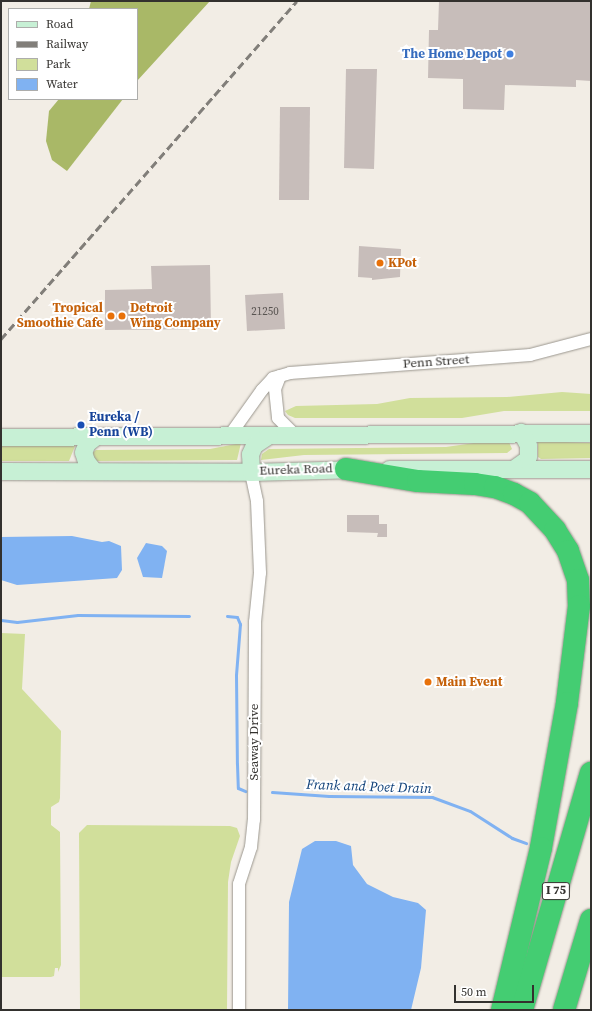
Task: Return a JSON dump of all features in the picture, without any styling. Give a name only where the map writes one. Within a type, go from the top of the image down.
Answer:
[{"type":"highway","points":[[346,469],[418,481],[495,487],[530,503],[541,514],[561,539],[578,580],[579,606],[567,703]]},
{"type":"highway","points":[[502,1010],[541,848],[567,703],[591,595]]},
{"type":"highway","name":"I 75","points":[[522,1010],[591,773]]},
{"type":"highway","points":[[564,1010],[591,920]]},
{"type":"main road","points":[[513,468],[526,460],[528,456],[528,445],[521,432]]},
{"type":"main road","points":[[1,437],[521,432],[591,433]]},
{"type":"main road","points":[[251,472],[250,454],[254,445],[269,435]]},
{"type":"main road","points":[[94,472],[86,461],[84,452],[87,443],[96,436]]},
{"type":"main road","name":"Eureka Road","points":[[1,471],[251,472],[346,469],[591,469]]},
{"type":"street","name":"Penn Street","points":[[230,435],[262,390],[274,378],[280,376],[322,369],[530,355],[591,339]]},
{"type":"street","points":[[280,376],[275,390],[278,418],[295,434]]},
{"type":"street","name":"Seaway Drive","points":[[239,1010],[239,884],[251,847],[254,825],[254,630],[260,566],[256,501],[251,472]]},
{"type":"green space","points":[[91,1],[210,1],[138,80],[138,8],[89,8]]},
{"type":"green space","points":[[58,100],[122,100],[67,171],[52,160],[46,141],[49,111]]},
{"type":"green space","points":[[562,392],[591,394],[591,411],[504,411],[462,418],[295,418],[288,415],[285,411],[296,406],[377,404],[410,398],[507,397]]},
{"type":"green space","points":[[538,441],[591,443],[591,458],[541,459],[538,457]]},
{"type":"green space","points":[[481,442],[509,442],[512,449],[507,453],[304,455],[261,460],[262,454],[269,449],[446,447]]},
{"type":"green space","points":[[241,443],[237,460],[97,461],[93,459],[92,453],[96,450],[210,449]]},
{"type":"green space","points":[[1,446],[75,446],[69,461],[1,461]]},
{"type":"green space","points":[[1,633],[25,634],[22,689],[61,731],[60,798],[59,802],[51,807],[51,825],[60,832],[61,965],[58,972],[58,968],[55,968],[54,976],[51,977],[1,977]]},
{"type":"green space","points":[[87,825],[230,826],[237,828],[240,836],[231,862],[228,882],[227,1010],[80,1010],[79,833]]},
{"type":"water","points":[[72,536],[102,542],[109,541],[121,546],[122,570],[117,578],[17,585],[1,580],[1,537]]},
{"type":"water","points":[[146,543],[162,546],[167,551],[162,578],[143,577],[137,558]]},
{"type":"water","points":[[315,841],[336,841],[351,846],[353,865],[367,884],[393,897],[418,903],[426,910],[421,968],[411,1010],[288,1010],[289,902],[302,849]]},
{"type":"building","name":"The Home Depot","points":[[439,1],[591,1],[591,81],[576,80],[576,87],[505,85],[504,110],[463,109],[463,79],[428,78],[429,30],[438,30]]},
{"type":"building","points":[[346,69],[377,69],[374,169],[344,168]]},
{"type":"building","points":[[280,107],[310,107],[309,200],[279,200]]},
{"type":"building","name":"KPot","points":[[359,246],[401,249],[400,277],[372,280],[372,278],[358,277]]},
{"type":"building","points":[[210,265],[211,329],[105,330],[105,290],[152,289],[151,266]]},
{"type":"building","points":[[283,293],[285,329],[247,331],[245,295]]},
{"type":"building","points":[[347,515],[379,515],[379,524],[387,524],[387,537],[377,537],[378,533],[347,532]]},
{"type":"waterway","name":"Frank and Poet Drain","points":[[1,620],[17,622],[78,615],[189,616]]},
{"type":"waterway","name":"Frank and Poet Drain","points":[[227,616],[237,617],[240,624],[236,675],[237,764],[238,788],[245,791]]},
{"type":"waterway","name":"Frank and Poet Drain","points":[[272,792],[329,796],[432,797],[470,811],[512,838],[526,843]]},
{"type":"railway","points":[[1,339],[297,1]]},
{"type":"place","name":"The Home Depot","points":[[510,54]]},
{"type":"place","name":"KPot","points":[[380,263]]},
{"type":"place","name":"Tropical Smoothie Cafe","points":[[111,316]]},
{"type":"place","name":"Detroit Wing Company","points":[[122,316]]},
{"type":"place","name":"Eureka / Penn (WB)","points":[[81,425]]},
{"type":"place","name":"Main Event","points":[[428,682]]}]
